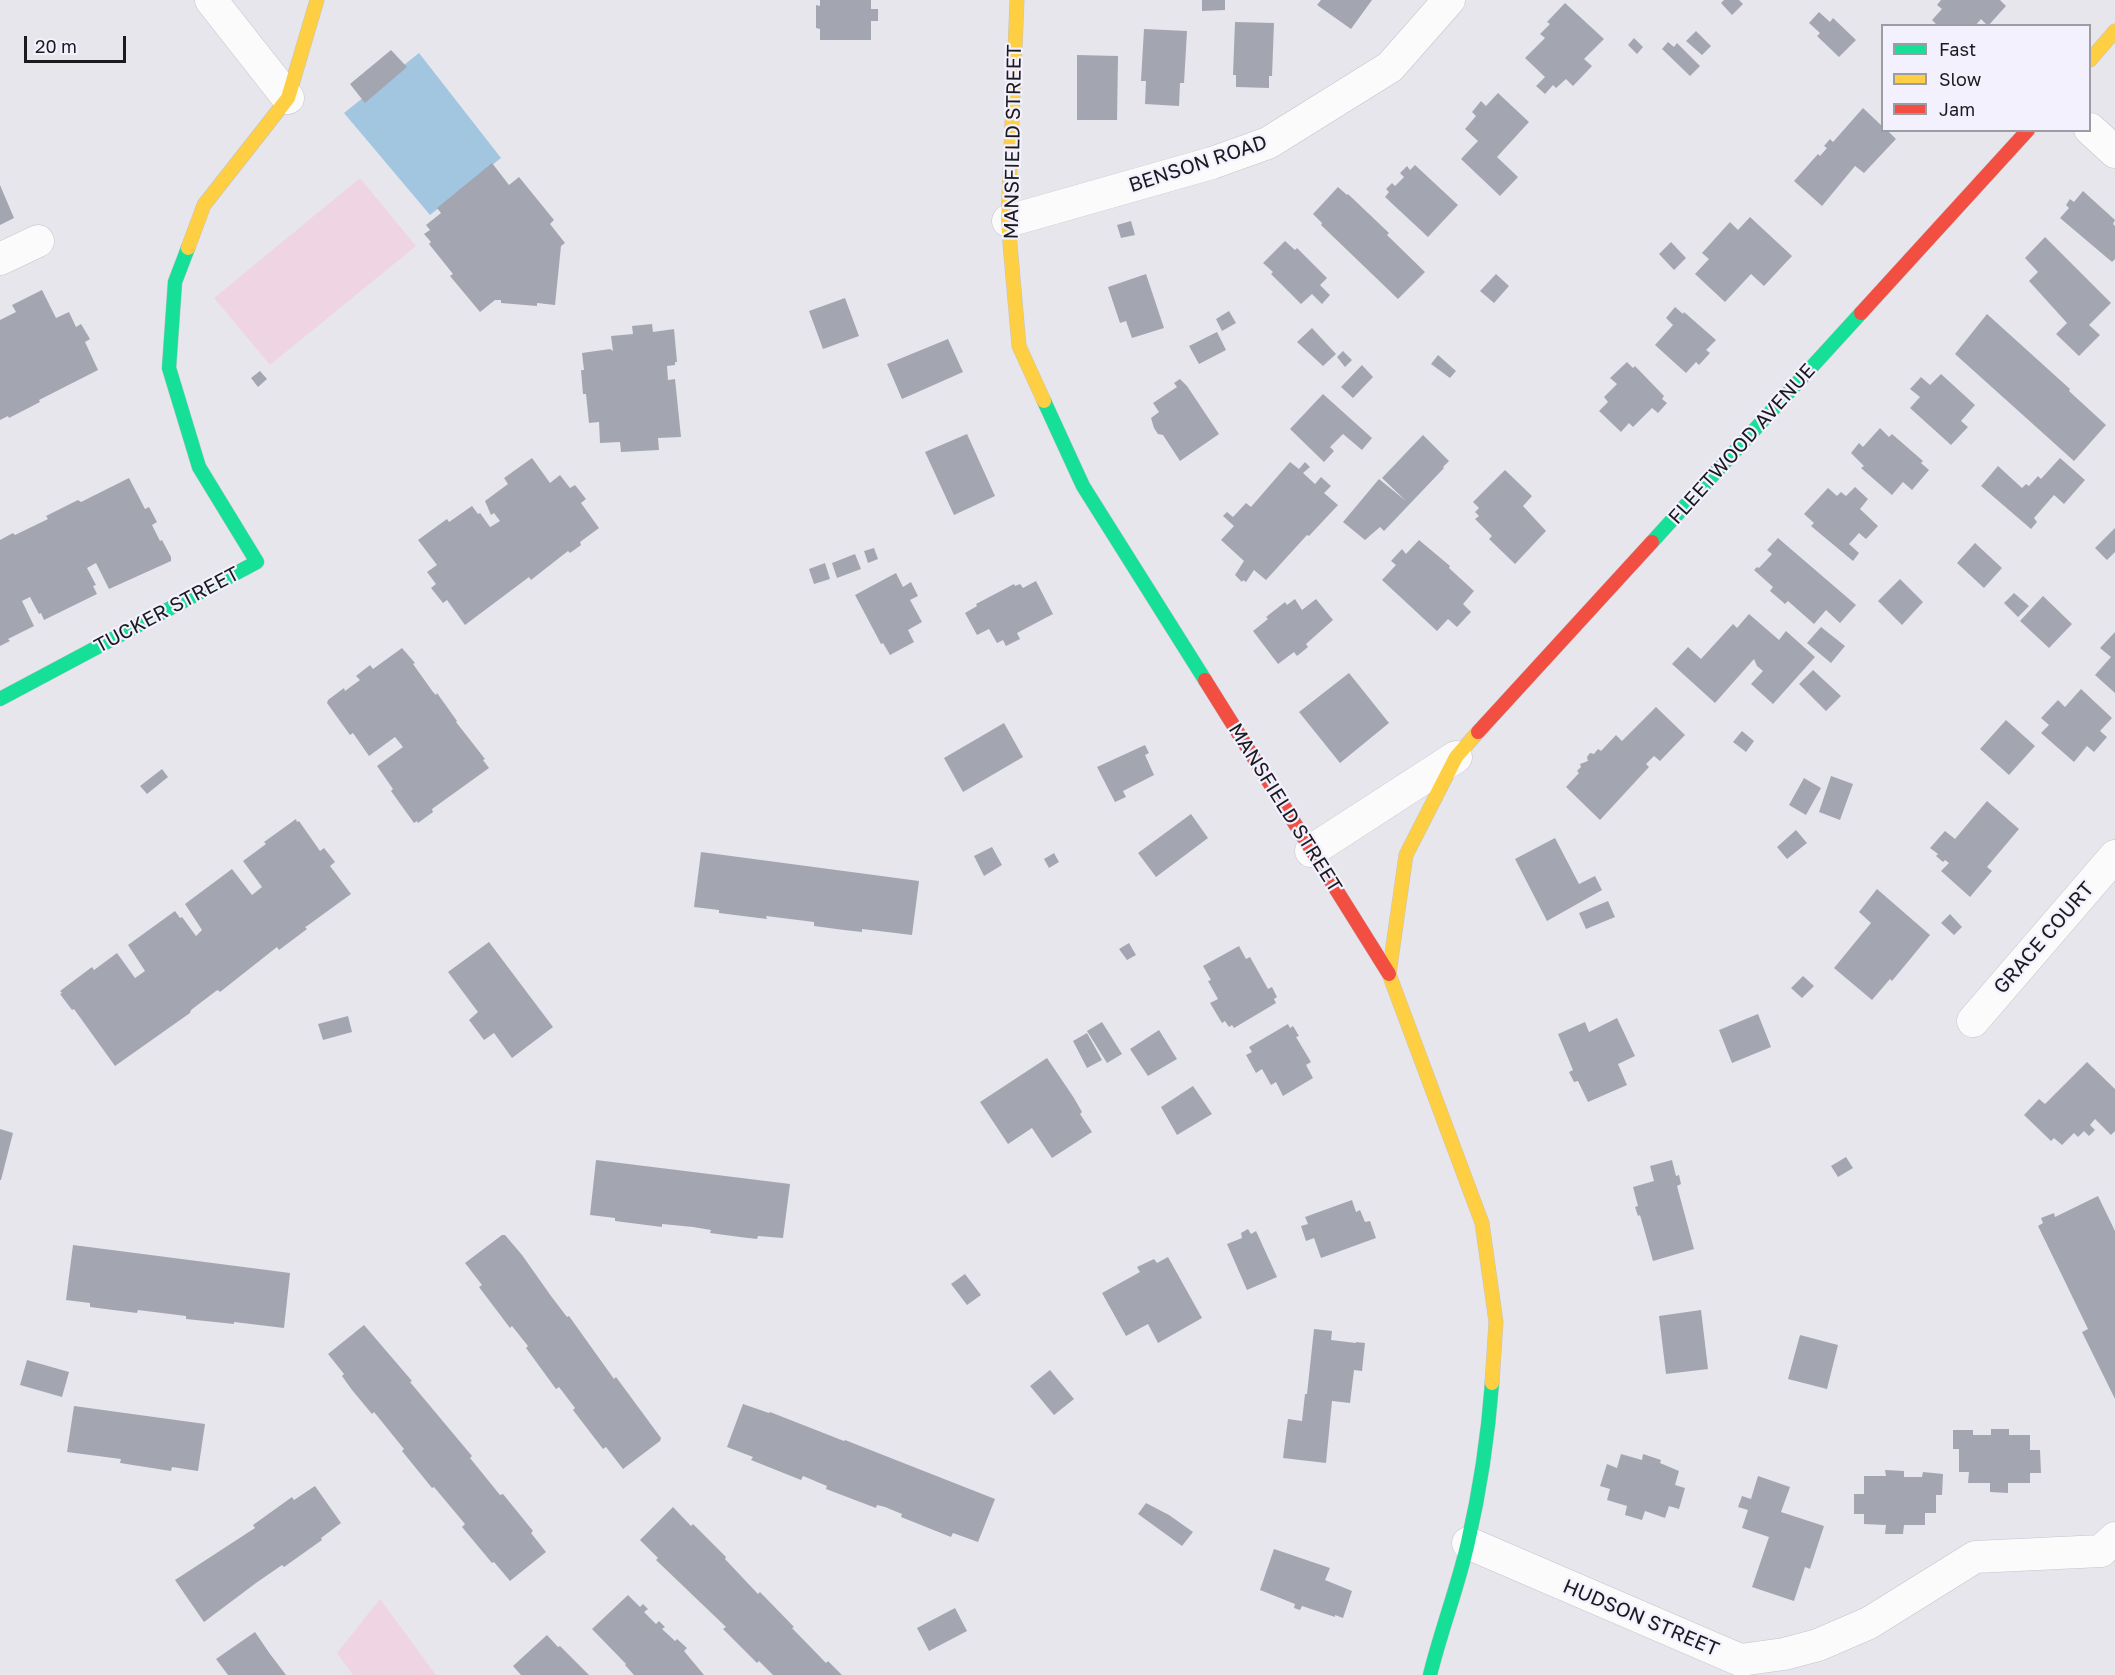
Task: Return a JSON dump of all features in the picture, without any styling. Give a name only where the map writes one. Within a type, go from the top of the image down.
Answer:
[{"type":"street","points":[[212,0],[288,98]]},
{"type":"street","points":[[288,98],[317,0]]},
{"type":"street","name":"MANSFIELD STREET","points":[[1017,0],[1008,221],[1019,346],[1083,486],[1389,974],[1482,1223],[1496,1323],[1488,1435],[1468,1543],[1430,1675]]},
{"type":"street","name":"BENSON ROAD","points":[[1008,221],[1212,163],[1268,143],[1390,67],[1449,0]]},
{"type":"street","points":[[2091,59],[2115,31]]},
{"type":"street","name":"TUCKER STREET","points":[[0,699],[257,562],[199,467],[169,368],[175,282],[204,206],[288,98]]},
{"type":"street","points":[[2091,130],[2115,152]]},
{"type":"street","name":"FLEETWOOD AVENUE","points":[[1311,851],[1456,756],[2026,132]]},
{"type":"street","points":[[0,259],[38,241]]},
{"type":"street","name":"FLEETWOOD AVENUE","points":[[1389,974],[1406,855],[1456,756]]},
{"type":"street","name":"GRACE COURT","points":[[1973,1021],[2115,856]]},
{"type":"street","name":"HUDSON STREET","points":[[1468,1543],[1740,1660],[1784,1654],[1818,1645],[1869,1623],[1975,1557],[2101,1551],[2115,1538]]},
{"type":"shaded area","points":[[360,178],[416,246],[270,365],[214,298]]},
{"type":"shaded area","points":[[380,1599],[436,1675],[353,1675],[337,1653]]},
{"type":"water","points":[[419,53],[501,158],[430,215],[344,113]]},
{"type":"building","points":[[820,0],[871,0],[871,9],[878,9],[878,21],[871,21],[871,40],[820,40],[820,29],[816,28],[816,5],[820,6]]},
{"type":"building","points":[[1202,0],[1225,0],[1225,10],[1202,11]]},
{"type":"building","points":[[1321,0],[1372,0],[1351,29],[1317,5]]},
{"type":"building","points":[[1724,0],[1739,0],[1743,4],[1732,15],[1721,3]]},
{"type":"building","points":[[1941,0],[2000,0],[2006,6],[1990,24],[1986,24],[1981,19],[1977,24],[1936,24],[1932,20],[1942,9],[1937,5]]},
{"type":"building","points":[[1565,3],[1604,39],[1584,59],[1592,66],[1573,86],[1566,79],[1556,88],[1553,85],[1545,94],[1536,86],[1545,77],[1525,58],[1545,38],[1540,34],[1550,24],[1547,22]]},
{"type":"building","points":[[1819,12],[1830,22],[1833,18],[1856,40],[1839,57],[1817,36],[1820,33],[1809,23]]},
{"type":"building","points":[[1235,22],[1274,23],[1272,76],[1269,76],[1269,88],[1236,87],[1236,75],[1233,75]]},
{"type":"building","points":[[1144,29],[1187,31],[1184,83],[1180,83],[1179,106],[1145,104],[1146,81],[1141,81]]},
{"type":"building","points":[[1696,31],[1711,46],[1702,55],[1686,41]]},
{"type":"building","points":[[1634,38],[1643,47],[1637,54],[1628,45]]},
{"type":"building","points":[[1668,42],[1674,47],[1677,43],[1700,66],[1690,76],[1662,49]]},
{"type":"building","points":[[391,50],[407,67],[365,103],[350,84]]},
{"type":"building","points":[[1077,55],[1118,56],[1117,120],[1077,120]]},
{"type":"building","points":[[1498,93],[1529,122],[1497,157],[1518,177],[1500,196],[1461,159],[1478,141],[1465,129],[1476,116],[1472,112],[1481,101],[1486,106]]},
{"type":"building","points":[[1863,108],[1881,125],[1881,132],[1889,132],[1896,139],[1864,173],[1855,166],[1822,206],[1794,181],[1818,154],[1820,156],[1827,148],[1824,146],[1830,139],[1833,142]]},
{"type":"building","points":[[492,163],[509,185],[519,177],[554,220],[550,224],[565,243],[561,246],[555,305],[501,303],[501,300],[495,300],[480,312],[450,276],[453,274],[429,244],[431,242],[424,234],[430,230],[426,225],[441,213],[437,208]]},
{"type":"building","points":[[1415,165],[1458,205],[1428,237],[1385,197],[1389,192],[1386,189],[1392,183],[1395,186],[1404,177],[1400,173],[1407,166],[1410,170]]},
{"type":"building","points":[[0,185],[14,218],[0,225]]},
{"type":"building","points":[[1338,187],[1389,233],[1387,235],[1425,272],[1398,299],[1321,225],[1322,223],[1313,214]]},
{"type":"building","points":[[2083,191],[2115,220],[2113,224],[2115,226],[2115,259],[2112,262],[2060,218],[2069,208],[2066,205],[2070,199],[2074,202]]},
{"type":"building","points":[[1750,217],[1792,256],[1764,286],[1751,274],[1725,302],[1695,274],[1709,259],[1702,253],[1730,222],[1738,230]]},
{"type":"building","points":[[1131,221],[1135,235],[1121,238],[1117,225]]},
{"type":"building","points":[[2045,237],[2111,303],[2089,325],[2100,335],[2079,356],[2056,334],[2067,323],[2029,281],[2038,272],[2025,258]]},
{"type":"building","points":[[1285,241],[1295,250],[1297,248],[1327,278],[1320,285],[1330,295],[1322,304],[1312,294],[1301,304],[1263,263]]},
{"type":"building","points":[[1671,242],[1686,258],[1674,270],[1659,254]]},
{"type":"building","points":[[1146,274],[1164,328],[1132,338],[1126,321],[1120,323],[1108,287]]},
{"type":"building","points":[[1496,274],[1509,286],[1494,303],[1480,291]]},
{"type":"building","points":[[42,290],[56,318],[69,312],[76,327],[81,324],[90,339],[85,342],[98,370],[9,418],[8,416],[0,420],[0,320],[16,312],[12,305]]},
{"type":"building","points":[[845,298],[859,336],[823,349],[809,311]]},
{"type":"building","points":[[1675,307],[1716,340],[1706,350],[1710,353],[1699,365],[1696,362],[1686,373],[1655,345],[1673,325],[1666,318]]},
{"type":"building","points":[[1229,311],[1236,323],[1222,331],[1216,319]]},
{"type":"building","points":[[1987,314],[2106,425],[2074,461],[1955,354]]},
{"type":"building","points":[[652,324],[653,332],[674,329],[677,362],[675,365],[667,366],[668,380],[675,379],[681,437],[658,438],[659,450],[621,452],[620,442],[600,443],[599,422],[589,423],[586,394],[583,394],[582,353],[610,349],[613,351],[611,336],[633,334],[632,326]]},
{"type":"building","points":[[1312,328],[1336,354],[1323,366],[1297,342]]},
{"type":"building","points":[[1217,332],[1226,350],[1199,364],[1189,346]]},
{"type":"building","points":[[948,339],[963,372],[902,399],[887,364]]},
{"type":"building","points":[[1343,351],[1352,360],[1345,367],[1337,357]]},
{"type":"building","points":[[1438,355],[1456,371],[1450,378],[1431,364]]},
{"type":"building","points":[[1627,362],[1633,368],[1635,366],[1664,396],[1662,399],[1667,403],[1658,413],[1652,408],[1633,427],[1629,423],[1621,432],[1599,411],[1608,402],[1604,397],[1617,384],[1610,378]]},
{"type":"building","points":[[1362,365],[1373,377],[1353,398],[1341,387]]},
{"type":"building","points":[[260,371],[267,379],[258,387],[251,378]]},
{"type":"building","points":[[1941,374],[1975,405],[1961,421],[1968,427],[1951,445],[1910,408],[1920,397],[1910,389],[1921,377],[1930,385]]},
{"type":"building","points":[[1180,379],[1219,434],[1180,461],[1163,435],[1158,434],[1151,418],[1159,412],[1153,403],[1177,387],[1174,383]]},
{"type":"building","points":[[1323,394],[1372,438],[1362,450],[1343,434],[1330,447],[1334,451],[1324,462],[1290,429]]},
{"type":"building","points":[[1880,428],[1889,437],[1892,434],[1923,461],[1921,463],[1929,470],[1912,490],[1903,482],[1892,495],[1861,468],[1864,466],[1851,453],[1859,443],[1863,447]]},
{"type":"building","points":[[967,434],[995,496],[954,515],[925,452]]},
{"type":"building","points":[[1423,435],[1449,461],[1384,531],[1380,527],[1365,540],[1343,522],[1379,479],[1406,501],[1382,478]]},
{"type":"building","points":[[532,458],[550,483],[560,475],[570,488],[575,485],[586,499],[581,503],[599,528],[580,542],[581,545],[570,553],[568,551],[531,580],[529,577],[465,625],[447,600],[443,603],[431,588],[436,584],[427,572],[437,565],[418,540],[447,519],[449,522],[472,506],[490,527],[500,521],[494,513],[491,515],[485,501],[508,484],[504,478]]},
{"type":"building","points":[[2060,458],[2085,480],[2064,504],[2054,495],[2034,518],[2037,522],[2031,529],[1981,486],[1998,466],[2022,488],[2026,484],[2029,486],[2038,476],[2041,479]]},
{"type":"building","points":[[1290,462],[1299,469],[1305,462],[1310,467],[1303,473],[1315,484],[1321,477],[1331,486],[1324,493],[1338,505],[1266,580],[1254,570],[1246,582],[1243,580],[1242,582],[1235,575],[1244,561],[1221,540],[1234,526],[1223,516],[1227,512],[1233,517],[1246,503],[1251,507]]},
{"type":"building","points":[[1505,470],[1532,496],[1523,506],[1546,531],[1515,564],[1489,539],[1492,536],[1475,519],[1479,516],[1475,512],[1479,508],[1473,502]]},
{"type":"building","points":[[129,478],[145,509],[149,507],[157,522],[152,525],[171,557],[171,561],[109,589],[96,563],[87,568],[96,585],[93,586],[97,594],[44,620],[30,597],[22,601],[34,626],[8,639],[10,641],[0,646],[0,540],[48,519],[46,516],[78,500],[81,502]]},
{"type":"building","points":[[1855,487],[1868,499],[1860,509],[1878,526],[1866,539],[1859,533],[1849,544],[1859,553],[1853,561],[1811,526],[1814,523],[1804,514],[1828,488],[1837,496],[1841,492],[1846,496]]},
{"type":"building","points":[[2115,528],[2115,552],[2107,560],[2095,548]]},
{"type":"building","points":[[1778,538],[1856,605],[1840,623],[1826,610],[1814,624],[1788,601],[1785,604],[1770,591],[1773,587],[1754,570],[1759,568],[1772,554],[1767,550]]},
{"type":"building","points":[[1419,540],[1450,566],[1449,568],[1474,591],[1463,604],[1471,612],[1457,627],[1448,619],[1437,631],[1382,580],[1396,565],[1391,561],[1402,549],[1406,554]]},
{"type":"building","points":[[1975,543],[2002,568],[1984,588],[1957,563]]},
{"type":"building","points":[[874,548],[878,559],[868,563],[864,551]]},
{"type":"building","points":[[855,554],[861,569],[837,578],[832,563]]},
{"type":"building","points":[[825,563],[830,579],[814,584],[809,569]]},
{"type":"building","points":[[896,573],[903,587],[911,582],[918,596],[910,600],[922,622],[908,630],[914,642],[890,655],[883,643],[881,644],[855,595]]},
{"type":"building","points":[[1900,579],[1923,602],[1902,625],[1878,601]]},
{"type":"building","points":[[1036,581],[1053,614],[1017,633],[1020,639],[1006,646],[1003,640],[997,643],[989,629],[977,635],[965,613],[977,606],[976,604],[1014,584],[1015,586],[1020,584],[1023,588]]},
{"type":"building","points":[[2014,593],[2029,606],[2018,617],[2004,603]]},
{"type":"building","points":[[2043,596],[2072,624],[2049,648],[2020,621]]},
{"type":"building","points":[[1295,599],[1302,610],[1316,599],[1333,620],[1306,644],[1308,647],[1297,656],[1294,652],[1278,664],[1253,631],[1285,602],[1287,605]]},
{"type":"building","points":[[1749,614],[1779,640],[1786,631],[1815,657],[1773,704],[1751,684],[1763,671],[1754,659],[1715,703],[1672,664],[1688,647],[1701,659],[1733,624],[1737,628]]},
{"type":"building","points":[[1821,627],[1845,646],[1831,663],[1807,643]]},
{"type":"building","points":[[2115,632],[2115,693],[2095,675],[2111,657],[2100,648]]},
{"type":"building","points":[[402,648],[485,759],[483,760],[489,768],[432,809],[433,812],[418,823],[417,821],[414,823],[391,791],[393,789],[377,766],[403,747],[395,737],[369,756],[353,733],[350,735],[327,703],[344,688],[345,691],[360,680],[356,676],[370,665],[373,669]]},
{"type":"building","points":[[1813,670],[1841,696],[1826,711],[1799,684]]},
{"type":"building","points":[[1349,673],[1389,723],[1340,763],[1299,712]]},
{"type":"building","points":[[2081,689],[2112,718],[2100,731],[2107,737],[2094,752],[2087,746],[2074,762],[2041,733],[2049,725],[2041,718],[2058,700],[2065,707]]},
{"type":"building","points":[[1656,707],[1685,735],[1660,761],[1654,756],[1646,764],[1649,767],[1600,820],[1566,787],[1579,773],[1577,771],[1581,767],[1580,764],[1588,761],[1587,757],[1590,753],[1594,754],[1598,749],[1601,751],[1616,735],[1622,741]]},
{"type":"building","points":[[2006,720],[2035,746],[2009,775],[1980,749]]},
{"type":"building","points":[[1004,723],[1023,757],[963,792],[944,758]]},
{"type":"building","points":[[1742,731],[1754,741],[1746,752],[1733,742]]},
{"type":"building","points":[[1145,745],[1149,753],[1145,755],[1154,775],[1123,791],[1126,797],[1115,802],[1097,767]]},
{"type":"building","points":[[162,769],[168,777],[147,794],[140,786]]},
{"type":"building","points":[[1831,776],[1853,784],[1840,820],[1819,812]]},
{"type":"building","points":[[1804,778],[1821,788],[1806,815],[1789,805]]},
{"type":"building","points":[[1987,801],[2019,829],[1987,867],[1992,871],[1970,897],[1941,871],[1949,863],[1945,860],[1943,862],[1930,848],[1945,831],[1955,839]]},
{"type":"building","points":[[1191,814],[1208,838],[1156,877],[1138,853]]},
{"type":"building","points":[[296,819],[320,851],[324,848],[335,862],[330,866],[351,894],[305,927],[307,929],[279,950],[277,947],[220,992],[216,991],[190,1013],[115,1066],[60,991],[92,967],[94,970],[117,953],[135,978],[145,971],[128,945],[175,911],[196,936],[202,930],[185,904],[232,869],[252,895],[262,887],[243,861],[266,844],[264,842]]},
{"type":"building","points":[[1796,830],[1807,843],[1787,859],[1777,847]]},
{"type":"building","points":[[1555,838],[1579,884],[1595,876],[1602,890],[1547,921],[1515,859]]},
{"type":"building","points":[[992,847],[1002,865],[984,876],[974,856]]},
{"type":"building","points":[[701,852],[919,881],[912,935],[862,929],[862,932],[844,930],[814,926],[814,922],[719,913],[719,910],[694,907]]},
{"type":"building","points":[[1054,853],[1059,862],[1049,868],[1044,859]]},
{"type":"building","points":[[1877,889],[1930,935],[1892,981],[1890,979],[1872,1000],[1834,968],[1871,923],[1859,912]]},
{"type":"building","points":[[1608,901],[1615,917],[1586,929],[1579,913]]},
{"type":"building","points":[[1950,914],[1962,927],[1954,935],[1941,923]]},
{"type":"building","points":[[489,942],[553,1027],[512,1058],[494,1033],[484,1040],[469,1020],[478,1012],[448,972]]},
{"type":"building","points":[[1129,943],[1136,955],[1127,960],[1119,949]]},
{"type":"building","points":[[1239,946],[1246,959],[1250,957],[1268,989],[1272,987],[1277,997],[1274,999],[1276,1003],[1234,1028],[1232,1025],[1229,1027],[1225,1021],[1222,1023],[1210,1003],[1218,999],[1203,966]]},
{"type":"building","points":[[1803,976],[1814,986],[1802,998],[1791,988]]},
{"type":"building","points":[[1758,1014],[1771,1047],[1732,1063],[1719,1030]]},
{"type":"building","points":[[348,1016],[352,1032],[323,1040],[318,1024]]},
{"type":"building","points":[[1617,1018],[1635,1056],[1618,1064],[1627,1085],[1588,1102],[1578,1081],[1574,1082],[1569,1072],[1573,1070],[1558,1034],[1585,1022],[1589,1032]]},
{"type":"building","points":[[1102,1022],[1122,1054],[1107,1063],[1087,1031]]},
{"type":"building","points":[[1288,1024],[1290,1028],[1293,1026],[1299,1036],[1296,1037],[1311,1062],[1306,1065],[1313,1078],[1283,1096],[1276,1082],[1271,1085],[1262,1069],[1256,1073],[1246,1055],[1252,1052],[1249,1047]]},
{"type":"building","points":[[1159,1030],[1177,1059],[1148,1076],[1130,1049]]},
{"type":"building","points":[[1087,1033],[1102,1060],[1087,1068],[1073,1041]]},
{"type":"building","points":[[1047,1058],[1074,1098],[1082,1112],[1080,1114],[1092,1132],[1052,1158],[1032,1128],[1008,1144],[980,1102]]},
{"type":"building","points":[[2087,1062],[2115,1089],[2115,1131],[2111,1135],[2095,1119],[2090,1125],[2095,1130],[2089,1136],[2084,1131],[2078,1137],[2074,1133],[2062,1145],[2054,1138],[2051,1141],[2024,1115],[2039,1099],[2045,1104]]},
{"type":"building","points":[[1193,1086],[1212,1114],[1177,1135],[1161,1107]]},
{"type":"building","points":[[0,1129],[13,1133],[1,1180],[0,1180]]},
{"type":"building","points":[[1846,1157],[1853,1168],[1838,1177],[1831,1166]]},
{"type":"building","points":[[596,1160],[790,1184],[783,1238],[740,1237],[710,1233],[711,1230],[693,1227],[662,1224],[662,1227],[615,1221],[615,1218],[590,1215]]},
{"type":"building","points":[[1672,1160],[1676,1176],[1679,1175],[1681,1184],[1677,1186],[1694,1249],[1653,1261],[1640,1215],[1638,1216],[1635,1207],[1638,1206],[1633,1187],[1654,1181],[1650,1166]]},
{"type":"building","points":[[2098,1196],[2115,1231],[2115,1399],[2082,1332],[2088,1329],[2038,1226],[2043,1223],[2041,1218],[2054,1213],[2055,1217]]},
{"type":"building","points":[[1352,1200],[1356,1212],[1360,1210],[1365,1222],[1370,1221],[1376,1238],[1321,1258],[1314,1238],[1306,1241],[1301,1226],[1308,1224],[1305,1217]]},
{"type":"building","points":[[1248,1229],[1251,1234],[1256,1231],[1277,1277],[1247,1290],[1227,1244],[1242,1238],[1241,1233]]},
{"type":"building","points":[[505,1235],[522,1255],[661,1438],[623,1469],[606,1447],[603,1449],[573,1410],[575,1408],[559,1387],[556,1389],[526,1348],[528,1346],[512,1326],[510,1328],[479,1287],[482,1285],[465,1263]]},
{"type":"building","points":[[73,1245],[290,1273],[284,1328],[186,1319],[186,1316],[138,1310],[137,1313],[90,1307],[90,1303],[66,1300]]},
{"type":"building","points":[[1168,1257],[1202,1318],[1158,1343],[1148,1324],[1126,1336],[1102,1293],[1140,1272],[1137,1267],[1154,1259],[1157,1263]]},
{"type":"building","points":[[965,1274],[981,1295],[967,1305],[951,1284]]},
{"type":"building","points":[[1701,1310],[1708,1369],[1666,1374],[1659,1316]]},
{"type":"building","points":[[364,1325],[472,1456],[470,1458],[500,1495],[503,1494],[533,1531],[531,1533],[546,1552],[510,1581],[462,1527],[465,1524],[434,1487],[432,1488],[374,1412],[372,1414],[352,1390],[342,1376],[344,1374],[328,1354]]},
{"type":"building","points":[[1314,1329],[1332,1331],[1331,1340],[1365,1343],[1362,1371],[1354,1370],[1350,1403],[1332,1401],[1326,1463],[1283,1458],[1288,1419],[1302,1421]]},
{"type":"building","points":[[1800,1335],[1838,1345],[1827,1389],[1788,1379]]},
{"type":"building","points":[[27,1360],[69,1372],[62,1397],[20,1385]]},
{"type":"building","points":[[1050,1370],[1074,1399],[1054,1415],[1030,1386]]},
{"type":"building","points":[[743,1404],[845,1440],[995,1499],[978,1542],[953,1533],[951,1537],[901,1517],[902,1514],[885,1507],[877,1505],[876,1508],[826,1489],[827,1486],[803,1476],[801,1480],[751,1460],[753,1457],[727,1447]]},
{"type":"building","points":[[74,1406],[205,1424],[198,1471],[172,1467],[171,1471],[120,1463],[121,1459],[67,1452]]},
{"type":"building","points":[[1991,1429],[2009,1429],[2009,1435],[2030,1435],[2030,1450],[2040,1450],[2041,1473],[2030,1473],[2030,1483],[2008,1483],[2008,1493],[1990,1492],[1990,1483],[1968,1483],[1969,1472],[1959,1472],[1959,1449],[1953,1449],[1953,1430],[1973,1430],[1973,1435],[1991,1435]]},
{"type":"building","points":[[1621,1454],[1642,1460],[1643,1454],[1661,1460],[1660,1463],[1679,1471],[1675,1485],[1685,1488],[1679,1509],[1669,1506],[1665,1518],[1645,1511],[1642,1520],[1625,1515],[1627,1506],[1607,1500],[1610,1489],[1600,1486],[1607,1464],[1617,1468]]},
{"type":"building","points":[[1885,1470],[1904,1471],[1904,1477],[1922,1477],[1923,1472],[1943,1474],[1942,1495],[1936,1495],[1936,1513],[1925,1513],[1925,1525],[1904,1525],[1903,1534],[1885,1534],[1886,1525],[1864,1524],[1864,1514],[1854,1514],[1854,1494],[1864,1494],[1864,1476],[1886,1476]]},
{"type":"building","points":[[1758,1476],[1790,1487],[1781,1512],[1824,1526],[1810,1569],[1805,1567],[1794,1601],[1752,1587],[1769,1537],[1742,1528],[1748,1510],[1738,1507],[1742,1496],[1751,1499]]},
{"type":"building","points":[[315,1486],[341,1523],[321,1538],[322,1540],[284,1567],[282,1565],[256,1583],[204,1622],[175,1580],[255,1528],[253,1525],[292,1497],[294,1500]]},
{"type":"building","points":[[1146,1503],[1169,1515],[1193,1532],[1182,1546],[1138,1514]]},
{"type":"building","points":[[673,1507],[726,1557],[725,1559],[758,1594],[760,1592],[826,1663],[828,1661],[842,1675],[773,1675],[759,1661],[757,1663],[723,1629],[726,1627],[656,1560],[658,1558],[640,1540]]},
{"type":"building","points":[[1274,1549],[1330,1568],[1325,1580],[1352,1591],[1343,1618],[1302,1606],[1300,1610],[1294,1608],[1295,1604],[1260,1590]]},
{"type":"building","points":[[628,1595],[640,1607],[643,1604],[648,1609],[644,1612],[656,1624],[659,1621],[665,1627],[662,1629],[687,1648],[684,1651],[704,1675],[634,1675],[592,1629]]},
{"type":"building","points":[[955,1608],[967,1631],[929,1651],[917,1628]]},
{"type":"building","points":[[255,1632],[286,1675],[228,1675],[216,1659]]},
{"type":"building","points":[[547,1635],[589,1675],[521,1675],[513,1666]]},
{"type":"traffic: fast","points":[[0,699],[257,562],[199,467],[169,368],[175,282],[188,248]]},
{"type":"traffic: fast","points":[[1652,542],[1861,313]]},
{"type":"traffic: fast","points":[[1044,401],[1083,486],[1205,680]]},
{"type":"traffic: fast","points":[[1430,1675],[1464,1559],[1472,1522],[1483,1463],[1492,1383]]},
{"type":"traffic: slow","points":[[188,248],[204,205],[288,98],[317,0]]},
{"type":"traffic: slow","points":[[1017,0],[1008,221],[1019,346],[1044,401]]},
{"type":"traffic: slow","points":[[2091,59],[2115,31]]},
{"type":"traffic: slow","points":[[1389,974],[1406,855],[1456,757],[1478,732]]},
{"type":"traffic: slow","points":[[1389,974],[1482,1223],[1496,1322],[1492,1383]]},
{"type":"traffic: jam","points":[[1861,313],[2026,132]]},
{"type":"traffic: jam","points":[[1478,732],[1652,542]]},
{"type":"traffic: jam","points":[[1205,680],[1389,974]]}]
